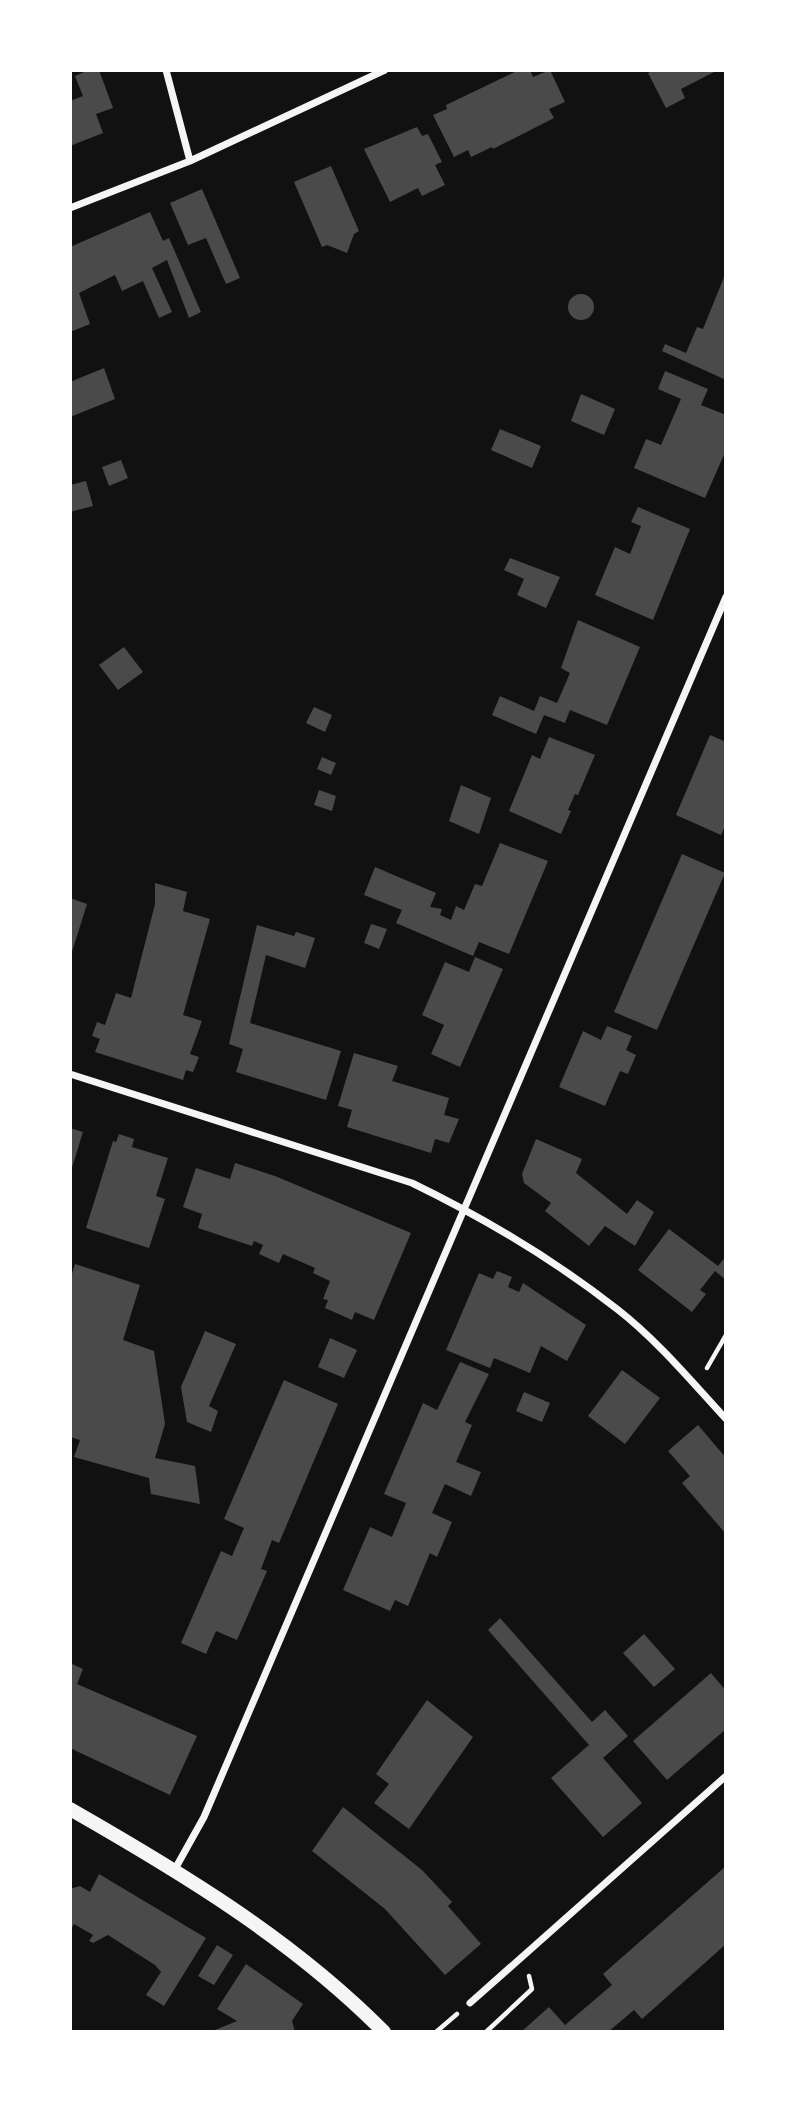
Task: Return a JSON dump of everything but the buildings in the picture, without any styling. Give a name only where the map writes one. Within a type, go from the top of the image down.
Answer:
[{"type":"main road","points":[[70,1809],[175,1869],[261,1927],[384,2032]]},
{"type":"street","points":[[166,70],[190,161]]},
{"type":"street","points":[[70,208],[190,161],[385,70]]},
{"type":"street","points":[[175,1869],[204,1817],[726,597]]},
{"type":"street","points":[[70,1074],[412,1183],[464,1208],[522,1242],[619,1310],[726,1419]]},
{"type":"street","points":[[470,2003],[726,1776]]},
{"type":"path","points":[[696,1386],[726,1335]]},
{"type":"path","points":[[486,2032],[532,1989],[523,1954]]}]
